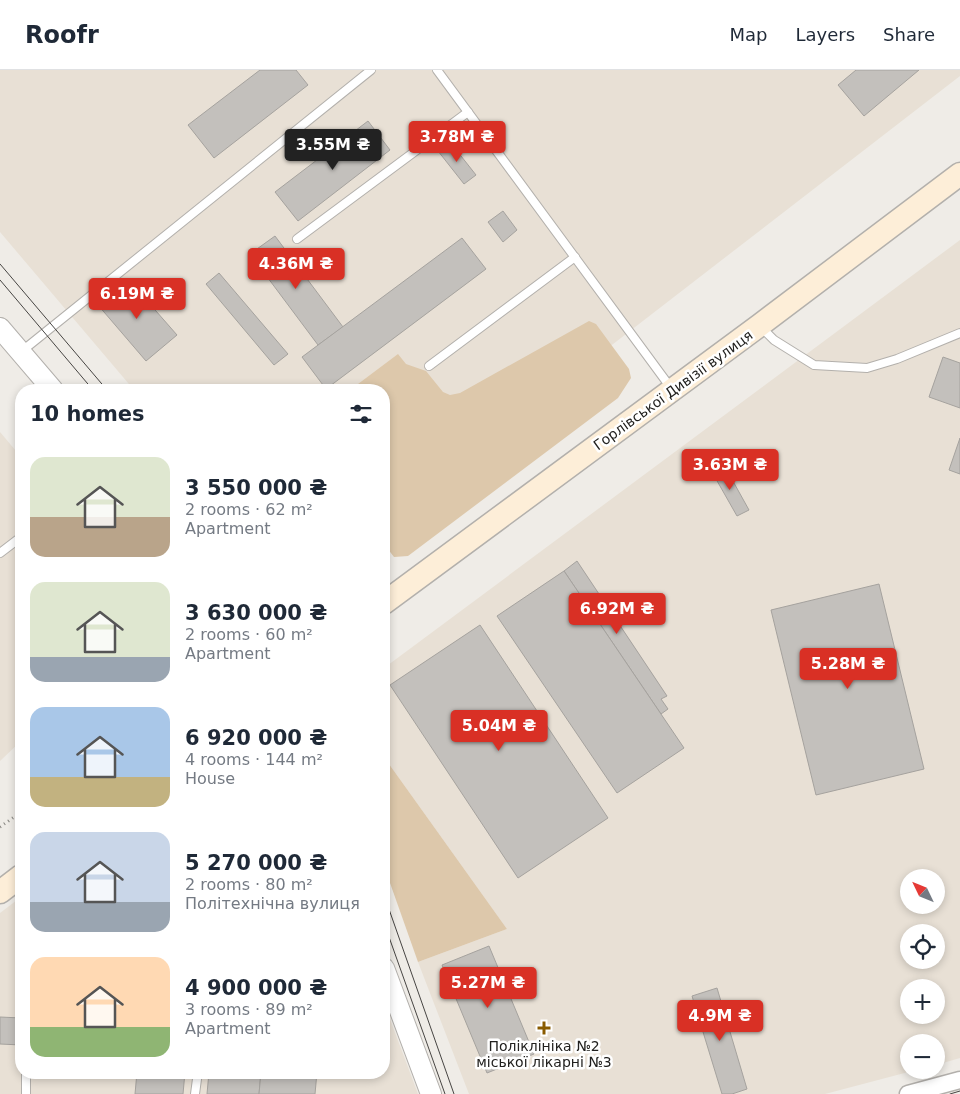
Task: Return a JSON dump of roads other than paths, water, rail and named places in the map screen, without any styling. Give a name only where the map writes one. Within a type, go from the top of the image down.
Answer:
[{"type":"main road","name":"Горлівської Дивізії вулиця","points":[[390,599],[673,390],[960,174]]},
{"type":"main road","points":[[0,892],[15,881]]},
{"type":"street","points":[[0,328],[48,384]]},
{"type":"street","points":[[390,985],[427,1092]]},
{"type":"street","points":[[908,1094],[960,1080]]},
{"type":"lane","points":[[21,353],[370,70]]},
{"type":"lane","points":[[437,70],[673,390]]},
{"type":"lane","points":[[297,239],[468,112]]},
{"type":"lane","points":[[429,366],[574,257]]},
{"type":"lane","points":[[760,325],[774,340],[814,365],[842,368],[867,368],[897,360],[960,333]]},
{"type":"lane","points":[[0,553],[15,542]]},
{"type":"lane","points":[[26,1079],[26,1094]]},
{"type":"lane","points":[[195,1094],[197,1079]]},
{"type":"tram line","points":[[0,264],[102,384]]},
{"type":"tram line","points":[[0,280],[88,384]]},
{"type":"tram line","points":[[390,912],[454,1094]]},
{"type":"tram line","points":[[390,940],[445,1094]]},
{"type":"tram line","points":[[950,1094],[960,1091]]},
{"type":"place","name":"Поліклініка №2 міської лікарні №3","points":[[544,1028]]}]
